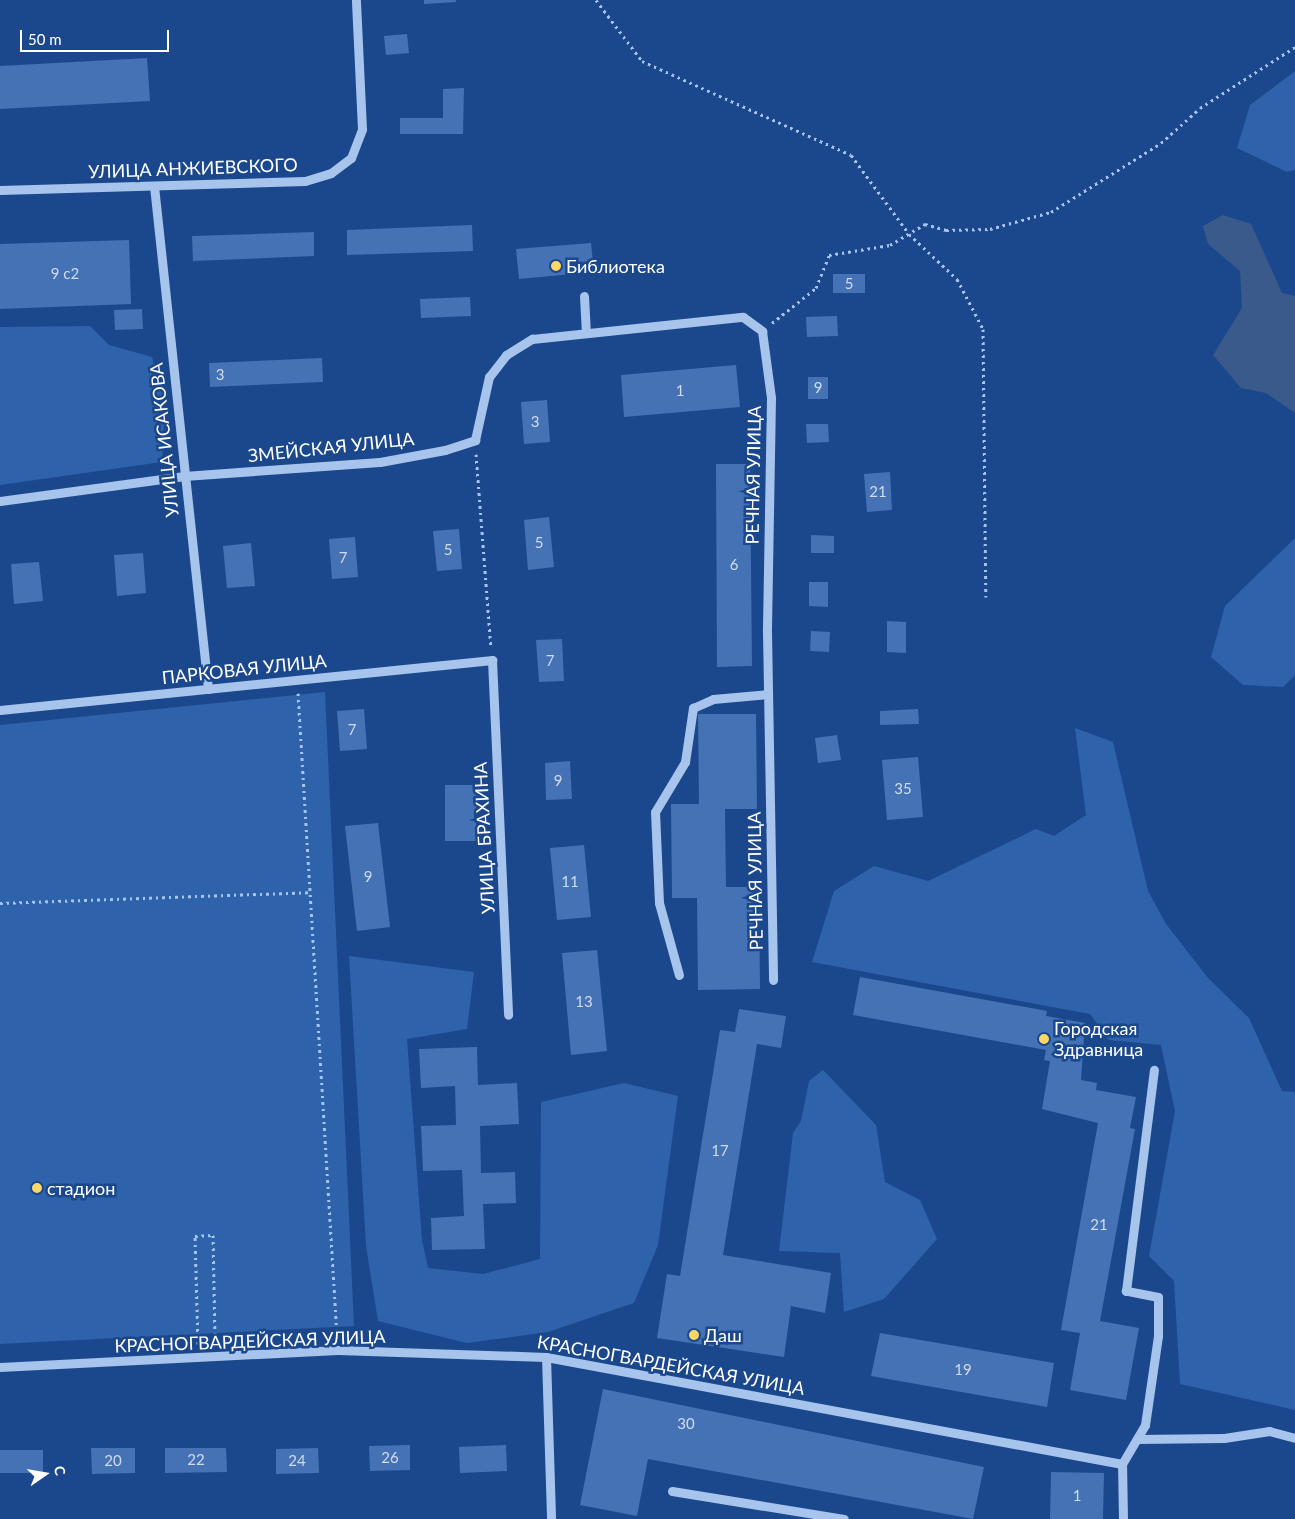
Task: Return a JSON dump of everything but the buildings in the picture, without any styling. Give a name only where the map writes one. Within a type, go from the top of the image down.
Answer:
[{"type":"street","name":"УЛИЦА АНЖИЕВСКОГО","points":[[0,190],[305,181],[331,173],[351,158],[362,129],[356,0]]},
{"type":"street","name":"УЛИЦА ИСАКОВА","points":[[154,186],[208,689]]},
{"type":"street","points":[[584,296],[586,330]]},
{"type":"street","points":[[474,440],[490,377],[506,355],[532,339],[586,330],[743,316],[762,331]]},
{"type":"street","name":"РЕЧНАЯ УЛИЦА","points":[[762,331],[771,398],[768,694],[773,980]]},
{"type":"street","name":"ЗМЕЙСКАЯ УЛИЦА","points":[[0,501],[184,476],[380,462],[474,440]]},
{"type":"street","name":"ПАРКОВАЯ УЛИЦА","points":[[0,710],[492,660]]},
{"type":"street","name":"УЛИЦА БРАХИНА","points":[[492,660],[508,1015]]},
{"type":"street","points":[[679,975],[659,903],[655,812],[685,762],[693,708],[713,699],[768,694]]},
{"type":"street","points":[[1123,1519],[1122,1464],[1146,1425],[1158,1336],[1158,1298],[1126,1290],[1154,1070]]},
{"type":"street","name":"КРАСНОГВАРДЕЙСКАЯ УЛИЦА","points":[[0,1367],[338,1350],[546,1357],[1122,1464]]},
{"type":"street","points":[[546,1357],[551,1519]]},
{"type":"street","points":[[1137,1439],[1224,1438],[1269,1431],[1295,1438]]},
{"type":"street","points":[[672,1491],[826,1518],[844,1519]]},
{"type":"path","points":[[596,0],[642,61],[851,155],[909,234],[957,279],[983,329],[986,597]]},
{"type":"path","points":[[762,331],[816,288],[829,255],[890,245],[925,224],[946,230],[990,229],[1051,212],[1161,143],[1200,108],[1295,47]]},
{"type":"path","points":[[474,440],[492,660]]},
{"type":"path","points":[[297,680],[338,1350]]},
{"type":"path","points":[[0,903],[310,892]]},
{"type":"path","points":[[198,1358],[195,1236],[213,1235],[215,1356]]},
{"type":"shaded area","points":[[1295,71],[1295,170],[1287,172],[1237,148],[1250,105]]},
{"type":"shaded area","points":[[1223,215],[1251,224],[1282,293],[1295,296],[1295,413],[1266,393],[1241,388],[1213,355],[1242,308],[1240,271],[1208,244],[1203,226]]},
{"type":"shaded area","points":[[90,326],[109,345],[152,357],[165,404],[162,462],[0,485],[0,327]]},
{"type":"shaded area","points":[[1295,538],[1295,675],[1283,687],[1243,685],[1211,657],[1225,606]]},
{"type":"shaded area","points":[[325,692],[354,1326],[0,1344],[0,725]]},
{"type":"shaded area","points":[[1075,728],[1113,742],[1148,891],[1166,924],[1208,978],[1249,1018],[1282,1091],[1295,1092],[1295,1410],[1180,1384],[1174,1281],[1149,1256],[1175,1111],[1161,1045],[1109,1040],[1090,1014],[812,962],[834,891],[874,866],[928,881],[1036,829],[1054,836],[1086,815]]},
{"type":"shaded area","points":[[349,956],[474,972],[467,1029],[407,1039],[422,1240],[428,1268],[483,1274],[540,1259],[541,1102],[624,1083],[678,1096],[658,1245],[634,1303],[548,1332],[467,1343],[378,1321],[366,1246]]},
{"type":"shaded area","points":[[823,1070],[876,1125],[885,1182],[920,1200],[937,1239],[884,1299],[844,1312],[840,1253],[779,1251],[793,1133],[801,1121],[809,1081]]},
{"type":"place","name":"Библиотека","points":[[556,266]]},
{"type":"place","name":"Городская Здравница","points":[[1044,1039]]},
{"type":"place","name":"стадион","points":[[37,1188]]},
{"type":"place","name":"Даш","points":[[694,1335]]}]
